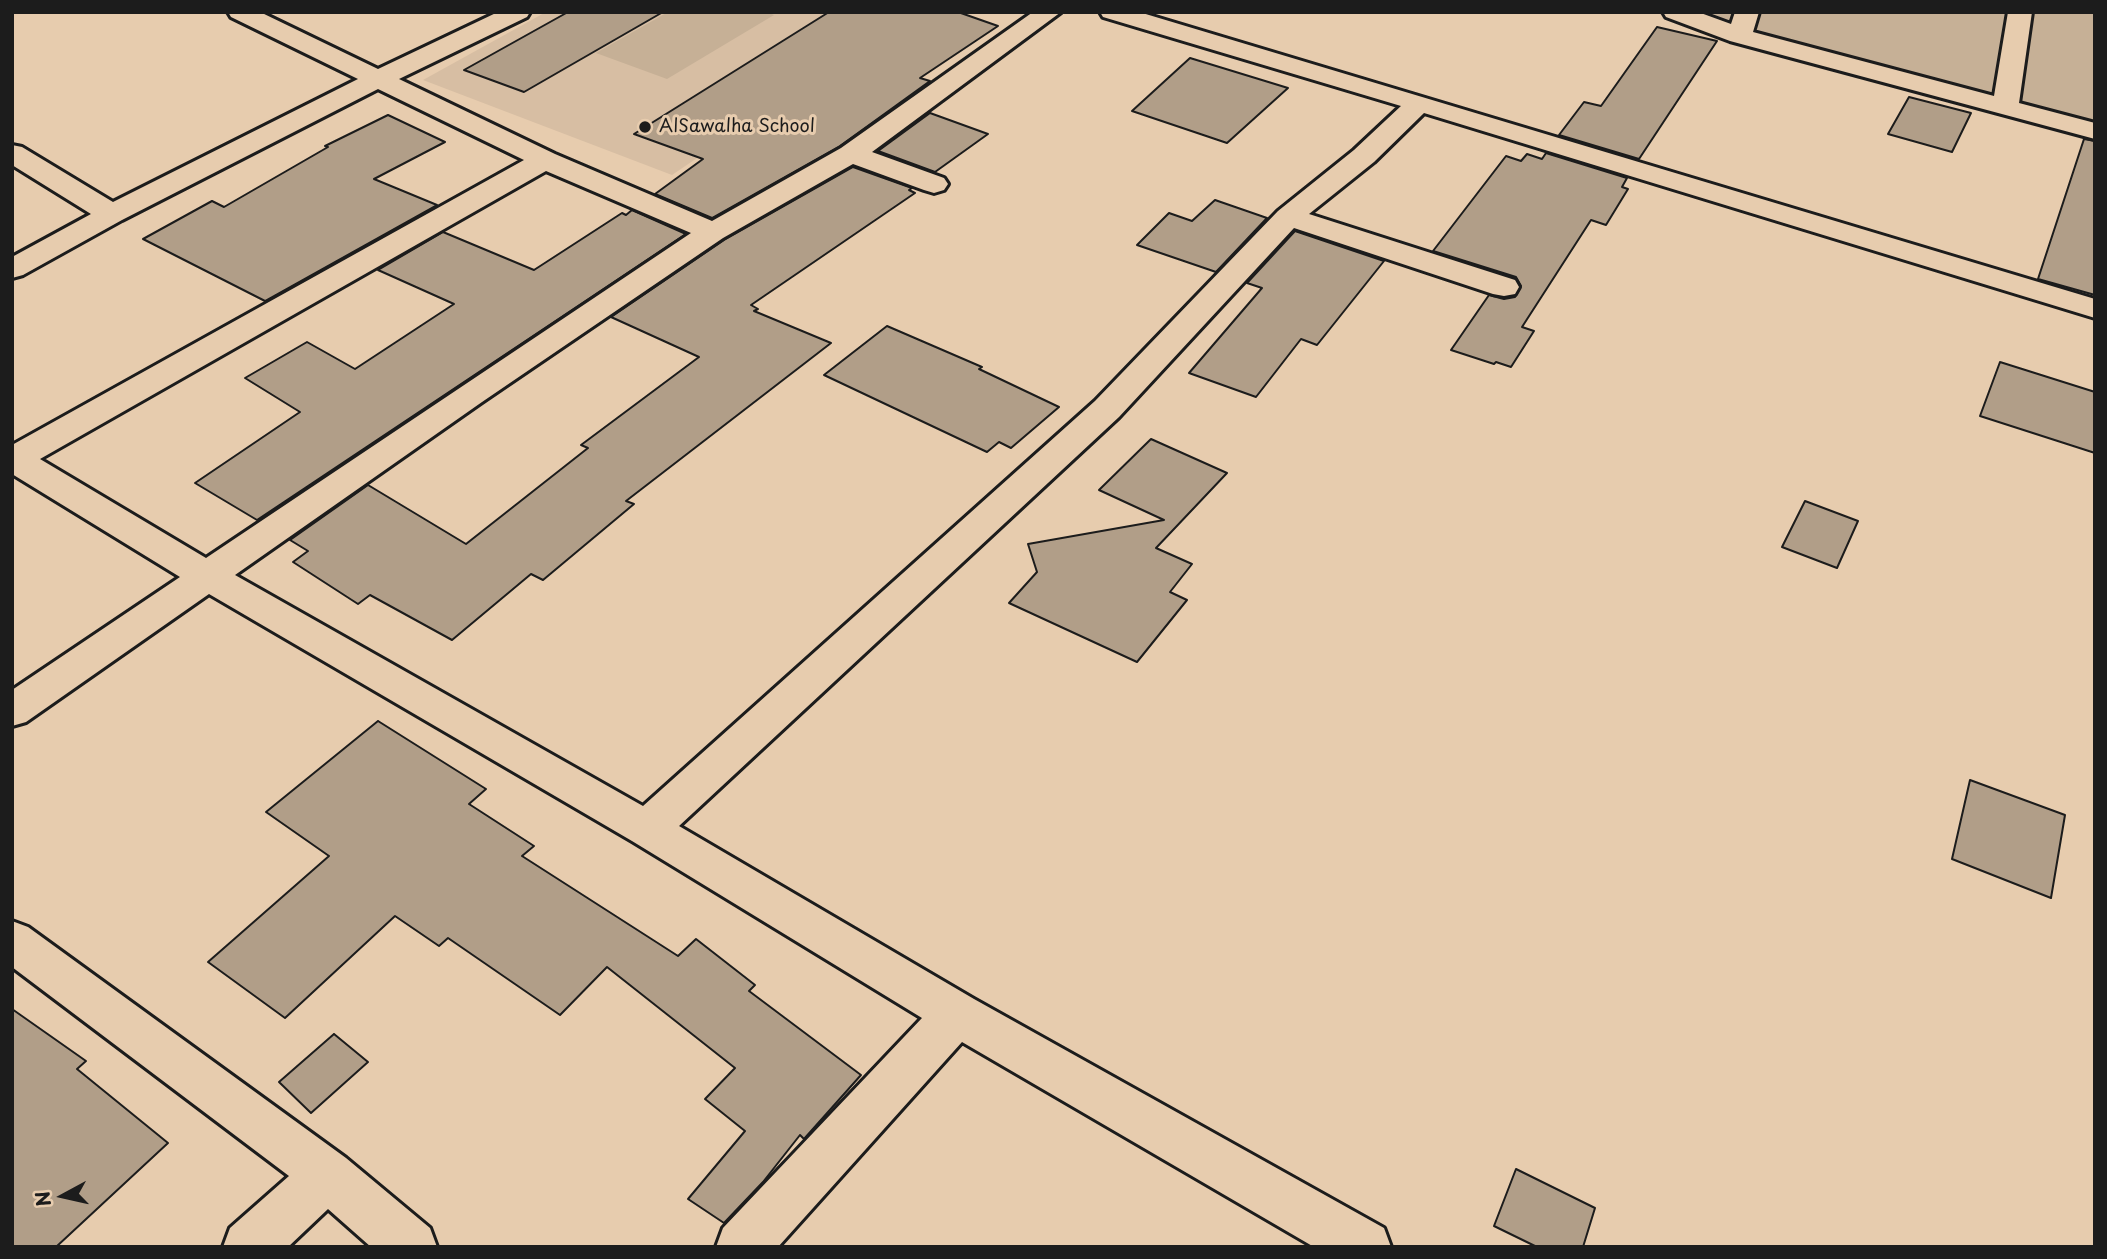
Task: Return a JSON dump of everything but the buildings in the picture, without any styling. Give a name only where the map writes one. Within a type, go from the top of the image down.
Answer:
[{"type":"street","points":[[240,12],[545,160],[713,232]]},
{"type":"street","points":[[12,268],[376,80],[518,12]]},
{"type":"street","points":[[12,711],[713,232],[851,154],[1049,12]]},
{"type":"street","points":[[1112,12],[2095,309]]},
{"type":"street","points":[[1675,12],[1743,24],[2005,107],[2095,131]]},
{"type":"street","points":[[2005,107],[2020,12]]},
{"type":"street","points":[[647,829],[1107,409],[1288,217],[1364,156],[1419,103]]},
{"type":"street","points":[[12,153],[112,214]]},
{"type":"street","points":[[851,154],[934,184]]},
{"type":"street","points":[[545,160],[13,458],[207,576],[647,829],[957,1014],[1365,1247]]},
{"type":"street","points":[[1288,217],[1504,287]]},
{"type":"street","points":[[12,941],[328,1175],[411,1247]]},
{"type":"street","points":[[742,1247],[957,1014]]},
{"type":"street","points":[[250,1247],[328,1175]]},
{"type":"shaded area","name":"AlSawalha School","points":[[546,12],[913,12],[672,175],[423,80]]},
{"type":"shaded area","points":[[668,12],[767,12],[774,15],[667,79],[596,53]]},
{"type":"shaded area","points":[[1675,12],[2095,12],[2095,130]]},
{"type":"place","name":"AlSawalha School","points":[[645,127]]}]
